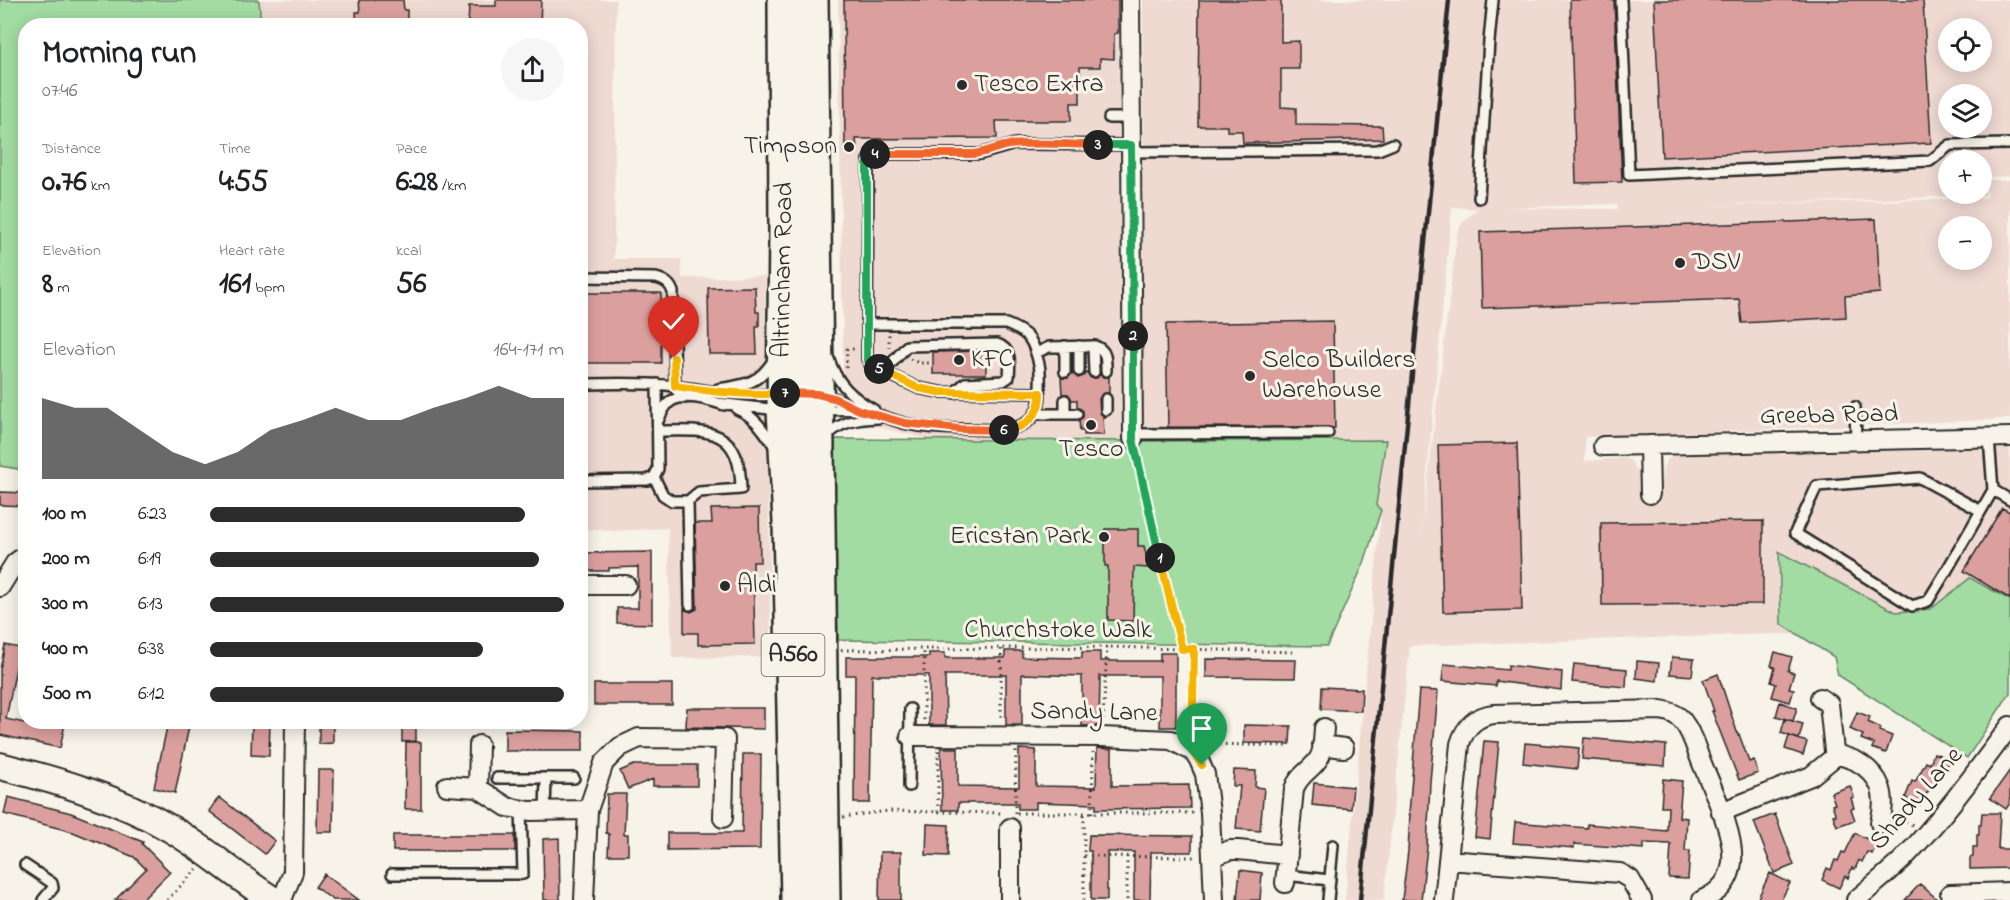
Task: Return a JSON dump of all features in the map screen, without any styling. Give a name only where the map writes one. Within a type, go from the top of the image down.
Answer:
[{"type":"highway","name":"Altrincham Road","points":[[784,0],[786,232],[795,331],[805,399],[817,449],[824,900]]},
{"type":"highway","name":"Altrincham Road","points":[[798,900],[792,495],[805,399],[815,289],[812,0]]},
{"type":"main road","points":[[0,766],[63,782],[135,810],[183,836],[212,856],[251,892],[273,900]]},
{"type":"main road","points":[[812,900],[814,877],[823,851]]},
{"type":"street","points":[[1130,0],[1133,437]]},
{"type":"street","name":"Greeba Road","points":[[1603,446],[2010,437]]},
{"type":"street","points":[[1649,445],[1650,494]]},
{"type":"street","points":[[0,586],[18,561]]},
{"type":"street","points":[[588,585],[626,585]]},
{"type":"street","points":[[1820,698],[1830,704],[1833,745],[1838,754],[1853,759],[1875,777],[1888,814]]},
{"type":"street","points":[[1444,900],[1459,753],[1462,736],[1473,722],[1489,715],[1660,710],[1672,713],[1681,719],[1689,730],[1731,846],[1731,870],[1720,889],[1702,900]]},
{"type":"street","name":"Shady Lane","points":[[1856,900],[1900,861],[1929,831],[2010,726]]},
{"type":"street","points":[[282,900],[293,872],[295,729]]},
{"type":"street","name":"Sandy Lane","points":[[924,737],[1098,737],[1172,740],[1192,751]]},
{"type":"street","points":[[1285,879],[1296,782],[1319,758],[1323,737],[1349,748]]},
{"type":"street","points":[[584,900],[588,810],[604,763],[620,747],[639,738],[725,739],[723,818]]},
{"type":"street","points":[[478,788],[479,746]]},
{"type":"street","points":[[1192,751],[1205,774],[1210,813],[1214,900]]},
{"type":"street","points":[[1720,812],[1811,776],[1838,754]]},
{"type":"street","points":[[447,786],[478,788],[507,807],[545,811],[588,810]]},
{"type":"street","points":[[1010,900],[1013,820]]},
{"type":"street","points":[[1212,857],[1230,850],[1288,855]]},
{"type":"street","points":[[1448,860],[1620,873],[1634,883],[1642,900]]},
{"type":"street","points":[[1950,894],[2010,892]]},
{"type":"lane","points":[[1479,198],[1493,0]]},
{"type":"lane","points":[[1621,0],[1629,175],[1930,161],[1950,146],[2010,144]]},
{"type":"lane","points":[[1109,118],[1130,118]]},
{"type":"lane","points":[[1040,393],[939,392],[918,388],[871,366],[867,359],[868,163],[874,154],[980,154],[1015,144],[1132,149],[1378,150],[1393,144]]},
{"type":"lane","points":[[588,277],[656,278],[662,279],[671,286],[675,386],[676,392],[685,398]]},
{"type":"lane","points":[[704,391],[743,386],[755,381],[767,369],[795,331],[815,289]]},
{"type":"lane","points":[[815,289],[826,342]]},
{"type":"lane","points":[[805,399],[859,410],[905,423],[934,427],[1008,430],[1021,427],[1039,408],[1040,371],[1036,353],[1026,333],[1006,324],[868,324]]},
{"type":"lane","points":[[879,369],[888,368],[907,346],[997,344],[1006,348],[1009,355],[1009,377],[1003,381],[965,383],[954,393]]},
{"type":"lane","points":[[1065,346],[1065,372]]},
{"type":"lane","points":[[1079,346],[1079,371]]},
{"type":"lane","points":[[1036,353],[1044,347],[1093,346],[1101,348],[1105,354],[1106,371]]},
{"type":"lane","points":[[1093,346],[1094,372]]},
{"type":"lane","points":[[805,399],[828,353]]},
{"type":"lane","points":[[588,384],[657,384],[704,391],[860,402],[886,418]]},
{"type":"lane","points":[[588,481],[647,480],[654,477],[658,469],[657,384]]},
{"type":"lane","points":[[658,426],[663,410],[671,401],[685,398],[768,410],[805,399],[834,398],[859,410]]},
{"type":"lane","points":[[1106,399],[1106,410]]},
{"type":"lane","points":[[1065,400],[1065,414]]},
{"type":"lane","points":[[718,403],[746,413],[758,422],[777,449],[792,495]]},
{"type":"lane","points":[[1855,407],[1856,441]]},
{"type":"lane","points":[[1035,414],[1077,414]]},
{"type":"lane","points":[[817,449],[829,433],[837,427],[853,420],[886,418]]},
{"type":"lane","points":[[654,477],[663,495],[672,501],[688,501],[699,492],[741,489],[741,471],[736,454],[729,442],[697,430],[658,426]]},
{"type":"lane","points":[[1133,437],[1328,433]]},
{"type":"lane","points":[[1981,511],[1920,478],[1816,486],[1795,533],[1912,606],[1928,601],[1981,511],[1993,490],[1989,438]]},
{"type":"lane","points":[[1993,490],[2010,500]]},
{"type":"lane","points":[[688,501],[690,605]]},
{"type":"lane","points":[[909,786],[924,737],[910,709]]},
{"type":"lane","points":[[497,778],[574,778]]},
{"type":"lane","points":[[545,811],[546,778]]},
{"type":"lane","points":[[392,874],[522,874],[521,809]]},
{"type":"lane","points":[[1328,900],[1333,845]]},
{"type":"lane","points":[[25,865],[52,883],[53,888],[43,900]]},
{"type":"lane","points":[[1285,879],[1329,880]]},
{"type":"path","points":[[882,350],[891,350],[889,333]]},
{"type":"path","points":[[805,399],[846,368],[847,348],[859,349]]},
{"type":"path","points":[[906,357],[919,363],[933,363]]},
{"type":"path","points":[[1133,437],[1182,649]]},
{"type":"path","points":[[1092,813],[1107,647]]},
{"type":"path","name":"Churchstoke Walk","points":[[821,650],[1107,647],[1295,652]]},
{"type":"path","points":[[924,649],[924,737],[938,812]]},
{"type":"path","points":[[1001,649],[1009,737],[1013,820]]},
{"type":"path","points":[[1192,751],[1194,649]]},
{"type":"path","points":[[1192,751],[1202,744],[1289,746]]},
{"type":"path","points":[[1084,814],[1084,900]]},
{"type":"path","points":[[1084,856],[1212,857]]},
{"type":"path","points":[[1127,856],[1127,900]]},
{"type":"path","points":[[167,900],[201,866]]},
{"type":"shaded area","points":[[0,0],[616,0],[614,259],[681,259],[682,278],[765,276],[771,657],[672,658],[668,528],[614,531],[588,529],[588,18],[18,18],[18,469],[0,466]]},
{"type":"shaded area","points":[[838,0],[1118,0],[1122,441],[931,440],[863,423],[844,428]]},
{"type":"shaded area","points":[[1143,0],[2010,0],[2010,176],[1992,177],[1992,150],[1938,150],[1938,197],[1704,206],[1938,199],[1938,204],[1992,204],[1992,180],[2010,180],[2010,419],[1585,437],[1585,461],[1624,458],[1631,461],[1639,474],[1642,504],[1659,503],[1663,468],[1667,460],[1673,456],[1768,451],[2010,447],[2010,636],[1774,634],[1410,646],[1384,900],[1345,900],[1381,511],[1376,505],[1385,440],[1143,441]],"holes":[[[1617,204],[1618,209],[1501,208]],[[1452,207],[1477,209],[1462,223],[1457,233],[1421,539]]]},
{"type":"green space","points":[[0,0],[259,0],[260,18],[18,18],[18,469],[0,466]]},
{"type":"green space","name":"Ericstan Park","points":[[835,439],[1386,440],[1376,505],[1381,510],[1364,563],[1327,646],[838,640],[832,443]]},
{"type":"green space","points":[[1779,552],[1896,612],[1931,609],[1970,578],[2010,600],[2010,693],[1967,758],[1838,675],[1834,657],[1781,624]]},
{"type":"building","points":[[359,0],[403,0],[407,18],[356,18],[356,12],[360,12]]},
{"type":"building","points":[[496,0],[541,0],[540,18],[468,18],[469,6],[496,6]]},
{"type":"building","name":"Tesco Extra","points":[[844,0],[1118,0],[1118,33],[1114,34],[1114,59],[1100,58],[1100,67],[1080,67],[1080,103],[1071,103],[1071,121],[996,121],[997,138],[856,139],[857,149],[845,149]]},
{"type":"building","points":[[1199,0],[1281,0],[1281,42],[1299,41],[1299,69],[1281,69],[1281,107],[1296,108],[1296,125],[1382,126],[1383,139],[1243,143],[1242,131],[1227,131],[1227,126],[1198,126]]},
{"type":"building","points":[[1570,0],[1614,0],[1622,182],[1576,183]]},
{"type":"building","points":[[1654,0],[1923,0],[1931,143],[1662,157]]},
{"type":"building","name":"DSV","points":[[1876,219],[1880,293],[1845,296],[1846,317],[1742,323],[1739,299],[1482,308],[1480,232]]},
{"type":"building","points":[[755,287],[756,312],[759,312],[759,326],[756,326],[757,354],[709,354],[708,288]]},
{"type":"building","points":[[588,293],[661,293],[661,363],[588,363]]},
{"type":"building","name":"Selco Builders Warehouse","points":[[1333,321],[1335,428],[1168,427],[1166,324]]},
{"type":"building","name":"KFC","points":[[986,351],[986,374],[933,374],[933,352]]},
{"type":"building","points":[[1072,372],[1078,378],[1087,372],[1091,378],[1097,378],[1100,374],[1103,377],[1109,377],[1109,393],[1102,394],[1099,399],[1100,413],[1105,417],[1103,417],[1104,435],[1084,435],[1084,431],[1080,431],[1079,420],[1083,417],[1083,411],[1077,407],[1077,400],[1072,400],[1068,394],[1062,394],[1061,378],[1068,378]]},
{"type":"building","points":[[1517,443],[1522,610],[1443,612],[1438,445]]},
{"type":"building","points":[[0,492],[18,493],[18,506],[0,505]]},
{"type":"building","name":"Aldi","points":[[759,508],[760,562],[753,562],[755,644],[698,645],[698,633],[684,633],[684,609],[691,612],[697,609],[695,523],[712,523],[711,509]]},
{"type":"building","points":[[2002,508],[2010,512],[2010,599],[1964,571]]},
{"type":"building","points":[[1763,521],[1763,604],[1602,605],[1601,523]]},
{"type":"building","points":[[1105,529],[1138,529],[1138,546],[1144,546],[1149,568],[1134,567],[1133,621],[1108,620]]},
{"type":"building","points":[[652,552],[652,624],[617,623],[617,608],[638,608],[638,567],[588,571],[588,553]]},
{"type":"building","points":[[5,645],[18,648],[6,719],[18,722],[18,729],[64,729],[60,748],[0,735],[0,669]]},
{"type":"building","points":[[1005,651],[1022,651],[1022,657],[1082,658],[1082,652],[1100,652],[1100,661],[1160,661],[1160,653],[1176,653],[1176,727],[1160,727],[1160,676],[1100,676],[1099,726],[1082,726],[1082,676],[1022,674],[1022,725],[1006,725],[1006,675],[945,675],[946,725],[929,725],[929,675],[872,675],[870,803],[854,803],[855,675],[846,675],[846,657],[929,657],[929,653],[945,653],[945,658],[1005,658]]},
{"type":"building","points":[[1775,652],[1792,657],[1788,671],[1794,673],[1789,688],[1794,689],[1790,702],[1772,697],[1776,684],[1771,682],[1775,667],[1771,666]]},
{"type":"building","points":[[1672,657],[1694,659],[1692,676],[1670,674]]},
{"type":"building","points":[[1206,659],[1296,660],[1295,678],[1206,677]]},
{"type":"building","points":[[1637,661],[1659,663],[1657,681],[1636,678]]},
{"type":"building","points":[[1444,664],[1508,670],[1508,665],[1562,672],[1561,690],[1496,681],[1496,686],[1442,681]]},
{"type":"building","points":[[1574,664],[1627,669],[1626,687],[1572,682]]},
{"type":"building","points":[[1718,674],[1738,735],[1749,762],[1754,760],[1758,773],[1739,780],[1712,711],[1714,711],[1703,680]]},
{"type":"building","points":[[594,684],[672,684],[672,705],[594,705]]},
{"type":"building","points":[[1322,687],[1362,689],[1361,711],[1321,709]]},
{"type":"building","points":[[1419,690],[1438,691],[1427,847],[1421,900],[1402,900],[1408,851]]},
{"type":"building","points":[[1780,702],[1797,708],[1793,721],[1776,716]]},
{"type":"building","points":[[687,708],[764,708],[764,729],[686,727]]},
{"type":"building","points":[[1857,712],[1870,717],[1868,722],[1881,728],[1879,731],[1892,736],[1886,753],[1872,748],[1874,744],[1861,739],[1863,735],[1850,729]]},
{"type":"building","points":[[1785,719],[1803,724],[1799,739],[1781,733]]},
{"type":"building","points":[[1244,725],[1291,726],[1290,744],[1244,743]]},
{"type":"building","points":[[167,729],[189,729],[175,793],[154,788]]},
{"type":"building","points":[[252,729],[270,729],[269,756],[251,755]]},
{"type":"building","points":[[319,729],[333,729],[333,743],[319,744]]},
{"type":"building","points":[[402,729],[416,729],[416,741],[402,742]]},
{"type":"building","points":[[505,730],[583,731],[583,751],[505,751]]},
{"type":"building","points":[[1789,736],[1807,742],[1803,755],[1785,749]]},
{"type":"building","points":[[1584,738],[1666,745],[1665,766],[1582,759]]},
{"type":"building","points":[[1484,741],[1499,742],[1490,839],[1475,837]]},
{"type":"building","points":[[406,742],[421,742],[421,809],[405,809]]},
{"type":"building","points":[[1525,743],[1579,748],[1577,769],[1523,763]]},
{"type":"building","points":[[941,748],[958,748],[958,786],[1019,787],[1019,749],[1036,750],[1036,786],[1096,787],[1097,748],[1112,749],[1112,786],[1189,785],[1190,808],[1096,809],[1096,804],[1036,802],[1036,809],[1018,809],[1018,803],[958,803],[958,810],[942,810]]},
{"type":"building","points":[[1934,753],[1950,759],[1946,770],[1944,769],[1939,780],[1936,779],[1933,789],[1930,788],[1920,805],[1905,798],[1912,781],[1915,782],[1926,762],[1930,764]]},
{"type":"building","points":[[743,754],[761,754],[760,849],[667,850],[667,833],[742,833]]},
{"type":"building","points":[[634,765],[697,765],[697,786],[653,786],[653,779],[628,789],[620,771]]},
{"type":"building","points":[[318,770],[334,770],[333,832],[317,832]]},
{"type":"building","points":[[1234,770],[1256,771],[1255,787],[1264,788],[1260,831],[1236,829],[1240,786],[1233,786]]},
{"type":"building","points":[[2010,770],[2010,803],[2006,809],[1990,798]]},
{"type":"building","points":[[1663,779],[1682,781],[1679,817],[1687,818],[1685,851],[1690,851],[1688,879],[1669,878],[1671,844],[1644,843],[1644,849],[1574,844],[1574,848],[1513,843],[1515,822],[1587,828],[1587,824],[1667,831],[1668,807],[1661,807]]},
{"type":"building","points":[[1314,783],[1353,787],[1351,809],[1312,805]]},
{"type":"building","points":[[1850,786],[1854,797],[1851,798],[1854,808],[1851,809],[1855,820],[1837,826],[1832,805],[1835,804],[1831,793]]},
{"type":"building","points":[[607,794],[626,794],[624,834],[628,834],[628,855],[608,855]]},
{"type":"building","points":[[8,797],[71,813],[143,842],[142,844],[170,872],[142,900],[115,900],[146,869],[134,857],[73,832],[4,814]]},
{"type":"building","points":[[219,797],[275,841],[265,854],[209,811]]},
{"type":"building","points":[[1982,813],[2000,813],[1998,849],[2010,849],[2010,868],[1970,869],[1970,858],[1973,857],[1973,847],[1977,847]]},
{"type":"building","points":[[1775,814],[1794,865],[1774,873],[1754,822]]},
{"type":"building","points":[[927,824],[949,825],[948,856],[926,855]]},
{"type":"building","points":[[1855,833],[1877,844],[1872,854],[1867,852],[1862,862],[1859,860],[1855,869],[1852,868],[1848,878],[1845,876],[1839,888],[1822,880],[1827,868],[1831,870],[1835,860],[1838,861],[1842,852],[1845,853]]},
{"type":"building","points":[[393,835],[515,835],[515,851],[393,851]]},
{"type":"building","points":[[1089,835],[1192,836],[1192,852],[1151,852],[1150,900],[1134,900],[1134,852],[1107,852],[1107,900],[1091,900]]},
{"type":"building","points":[[559,838],[560,900],[544,900],[543,839]]},
{"type":"building","points":[[880,852],[901,852],[901,900],[879,900]]},
{"type":"building","points":[[1240,870],[1262,873],[1260,900],[1237,900]]},
{"type":"building","points":[[1770,873],[1790,883],[1781,900],[1757,900]]},
{"type":"building","points":[[324,874],[359,900],[333,900],[315,887]]},
{"type":"building","points":[[1920,884],[1938,900],[1905,900]]},
{"type":"railway","points":[[1360,900],[1449,0]]},
{"type":"place","name":"Tesco Extra","points":[[962,85]]},
{"type":"place","name":"Timpson","points":[[849,147]]},
{"type":"place","name":"DSV","points":[[1680,263]]},
{"type":"place","name":"KFC","points":[[959,360]]},
{"type":"place","name":"Selco Builders Warehouse","points":[[1250,376]]},
{"type":"place","name":"Tesco","points":[[1091,425]]},
{"type":"place","name":"Ericstan Park","points":[[1104,537]]},
{"type":"place","name":"Aldi","points":[[725,586]]},
{"type":"route","points":[[674,358],[675,386],[728,393],[817,394],[834,398],[859,410],[905,423],[934,427],[1008,430],[1021,427],[1039,408],[1040,393],[939,392],[918,388],[871,366],[867,359],[868,160],[874,154],[984,153],[1015,144],[1131,145],[1133,439],[1182,649],[1194,649],[1192,751],[1202,765]]}]
